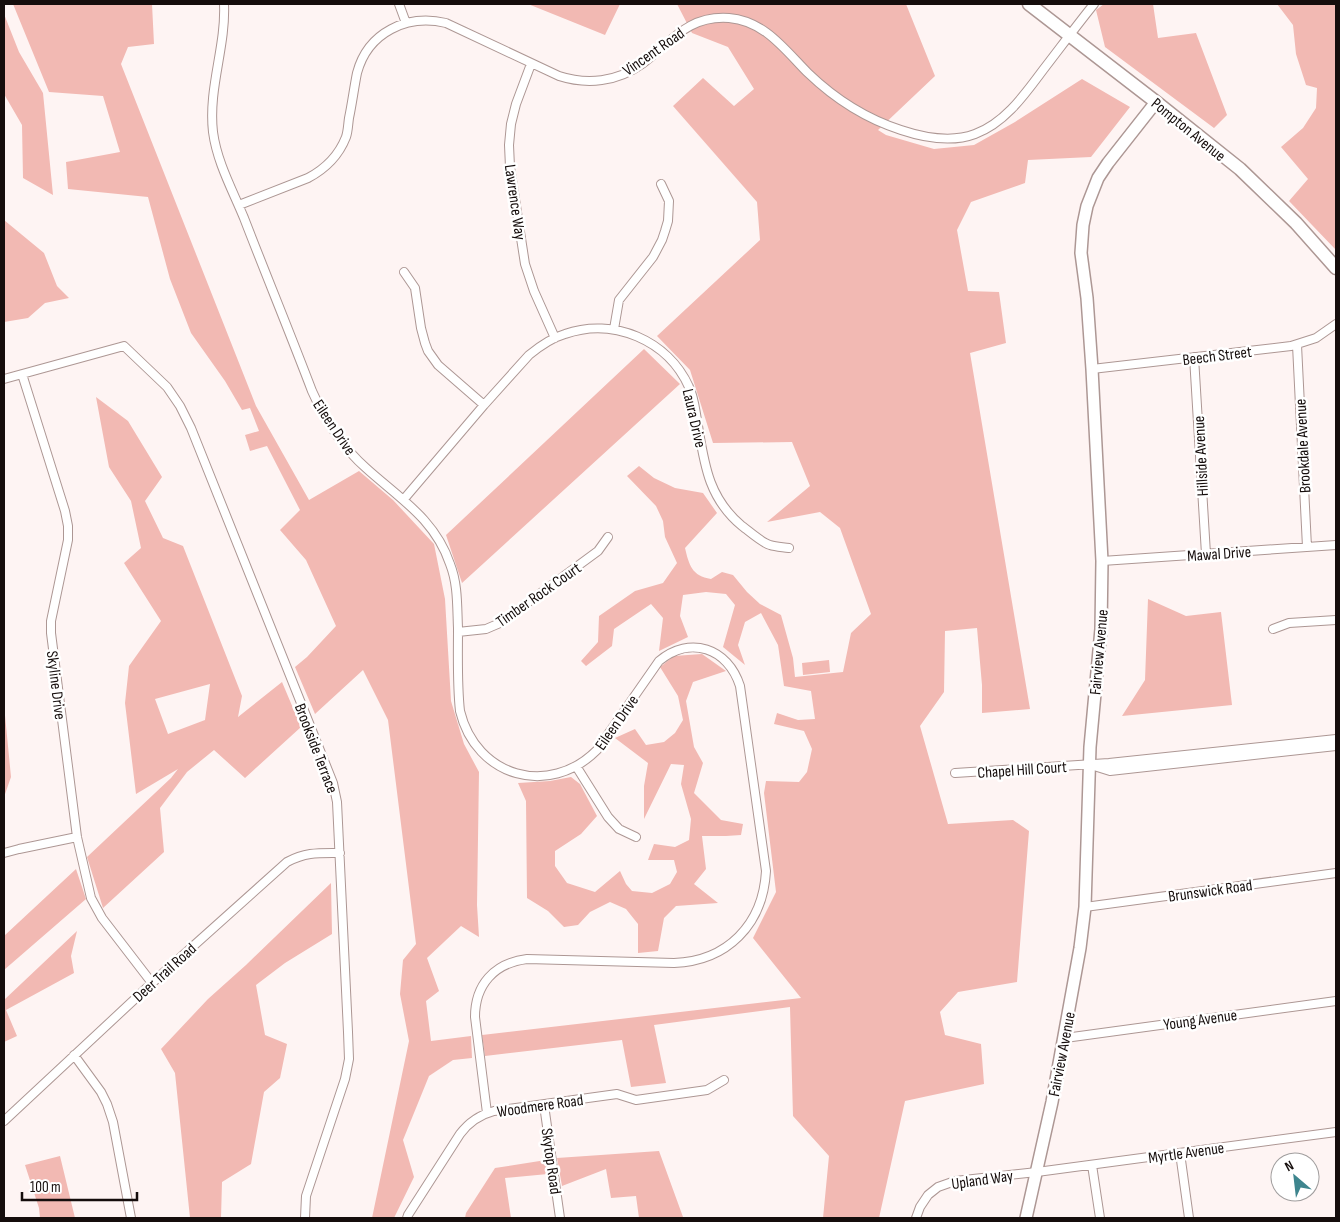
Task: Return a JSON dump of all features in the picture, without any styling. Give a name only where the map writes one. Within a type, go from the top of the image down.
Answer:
[{"type":"main road","name":"Pompton Avenue","points":[[1029,4],[1240,169],[1296,223],[1336,268]]},
{"type":"main road","name":"Fairview Avenue","points":[[1026,1218],[1065,1038],[1080,948],[1085,906],[1093,709],[1102,629],[1102,561],[1092,369],[1087,298],[1081,253],[1082,225],[1094,187],[1104,170],[1156,102]]},
{"type":"street","name":"Eileen Drive","points":[[224,4],[223,35],[213,93],[212,122],[218,156],[312,391],[324,415],[338,438],[356,459],[424,518],[437,535],[446,554],[456,585],[457,596],[460,711],[470,737],[481,752],[503,768],[529,776],[558,774],[576,766],[590,757],[602,743],[654,667],[664,657],[676,650],[690,647],[704,648],[717,654],[732,668],[742,693],[765,861],[764,891],[758,910],[741,934],[726,947],[710,956],[692,962],[527,959],[512,962],[498,969],[482,986],[475,1009],[487,1113]]},
{"type":"street","points":[[399,4],[406,23]]},
{"type":"street","name":"Vincent Road","points":[[239,205],[308,178],[328,164],[339,151],[347,135],[356,79],[364,57],[378,38],[391,29],[414,21],[430,20],[446,23],[559,76],[587,82],[606,80],[625,74],[642,64],[688,26],[712,19],[730,18],[754,24],[768,33],[817,81],[838,98],[862,113],[906,132],[927,137],[957,139],[975,135],[990,128],[1002,118],[1022,98],[1094,4]]},
{"type":"street","name":"Lawrence Way","points":[[531,64],[516,104],[511,124],[509,161],[525,264],[534,291],[556,338]]},
{"type":"street","points":[[614,329],[618,300],[653,257],[665,232],[668,222],[669,201],[661,184]]},
{"type":"street","points":[[404,272],[415,288],[420,328],[428,351],[444,371],[484,405]]},
{"type":"street","name":"Beech Street","points":[[1092,369],[1296,345],[1316,338],[1336,324]]},
{"type":"street","name":"Laura Drive","points":[[404,499],[484,405],[529,356],[546,343],[564,334],[582,329],[614,329],[630,333],[649,342],[673,361],[685,378],[693,397],[706,469],[713,490],[719,500],[731,516],[769,545],[789,548]]},
{"type":"street","name":"Brookdale Avenue","points":[[1296,345],[1307,547]]},
{"type":"street","name":"Brookside Terrace","points":[[22,374],[124,346],[167,387],[180,406],[191,428],[332,783],[337,802],[349,1059],[345,1079],[306,1196],[305,1218]]},
{"type":"street","name":"Hillside Avenue","points":[[1194,357],[1206,554]]},
{"type":"street","points":[[4,379],[22,374]]},
{"type":"street","name":"Skyline Drive","points":[[22,374],[68,526],[68,540],[51,621],[51,633],[77,837],[91,898],[102,918],[152,983]]},
{"type":"street","name":"Timber Rock Court","points":[[458,632],[486,629],[500,623],[598,551],[608,537]]},
{"type":"street","name":"Mawal Drive","points":[[1102,561],[1336,545]]},
{"type":"street","points":[[1273,629],[1289,623],[1336,620]]},
{"type":"street","points":[[1295,747],[1336,739]]},
{"type":"street","points":[[1295,747],[1336,746]]},
{"type":"street","name":"Chapel Hill Court","points":[[955,773],[1197,757],[1295,747]]},
{"type":"street","points":[[576,766],[608,817],[619,829],[636,837]]},
{"type":"street","points":[[4,854],[77,837]]},
{"type":"street","name":"Deer Trail Road","points":[[4,1121],[152,983],[286,862],[305,854],[340,853]]},
{"type":"street","name":"Brunswick Road","points":[[1085,906],[1336,873]]},
{"type":"street","name":"Young Avenue","points":[[1065,1038],[1336,1001]]},
{"type":"street","points":[[74,1055],[108,1104],[130,1218]]},
{"type":"street","name":"Woodmere Road","points":[[407,1218],[464,1128],[475,1119],[487,1113],[617,1094],[636,1100],[698,1092],[707,1090],[724,1080]]},
{"type":"street","name":"Skytop Road","points":[[544,1105],[560,1218]]},
{"type":"street","name":"Myrtle Avenue","points":[[1036,1172],[1336,1132]]},
{"type":"street","points":[[1180,1153],[1189,1218]]},
{"type":"street","points":[[1092,1165],[1100,1218]]},
{"type":"street","name":"Upland Way","points":[[916,1218],[924,1201],[932,1191],[943,1184],[1036,1172]]},
{"type":"shaded area","points":[[13,4],[152,4],[154,44],[128,47],[121,64],[256,406],[309,500],[359,471],[393,500],[434,544],[445,599],[451,701],[464,744],[479,772],[477,905],[479,937],[461,926],[427,958],[439,991],[426,1001],[431,1041],[471,1036],[472,1058],[453,1060],[429,1076],[403,1140],[414,1177],[394,1218],[372,1218],[409,1041],[400,994],[403,960],[416,944],[388,720],[363,670],[315,714],[295,667],[336,626],[306,560],[280,530],[300,510],[267,446],[250,451],[245,435],[259,431],[250,408],[242,410],[225,381],[191,333],[170,279],[148,197],[68,189],[66,162],[120,152],[103,96],[49,92]]},
{"type":"shaded area","points":[[528,4],[620,4],[605,35]]},
{"type":"shaded area","points":[[677,4],[906,4],[935,76],[878,130],[886,135],[934,149],[974,145],[1015,122],[1082,79],[1130,107],[1091,157],[1028,160],[1025,183],[971,202],[957,230],[968,291],[999,292],[1006,343],[970,353],[1030,709],[982,713],[982,685],[977,628],[945,631],[944,692],[920,726],[948,824],[1013,820],[1029,831],[1017,982],[958,992],[940,1012],[945,1035],[981,1044],[984,1084],[905,1101],[879,1218],[823,1218],[829,1156],[793,1116],[790,1007],[654,1025],[666,1083],[631,1087],[622,1040],[485,1056],[482,1035],[801,998],[753,938],[776,892],[764,793],[766,781],[799,782],[807,772],[812,749],[804,731],[774,724],[777,713],[798,720],[815,719],[811,691],[784,686],[778,645],[761,613],[745,622],[738,645],[745,665],[723,647],[735,605],[726,594],[706,592],[683,595],[680,616],[688,637],[659,651],[663,618],[651,604],[614,629],[612,646],[586,666],[581,661],[598,642],[599,616],[635,591],[663,583],[677,563],[665,537],[663,521],[656,506],[627,476],[639,466],[654,478],[675,488],[703,493],[717,513],[685,548],[692,569],[699,575],[711,579],[722,572],[733,575],[760,604],[781,615],[793,658],[795,677],[843,672],[851,633],[871,614],[840,528],[820,512],[767,522],[810,486],[792,442],[713,443],[690,370],[657,336],[760,240],[757,202],[673,106],[703,78],[734,106],[754,89],[728,47],[692,33]]},
{"type":"shaded area","points":[[1104,4],[1153,4],[1158,38],[1196,33],[1227,115],[1214,128],[1105,47],[1096,10]]},
{"type":"shaded area","points":[[1277,4],[1336,4],[1336,250],[1289,201],[1308,179],[1281,147],[1303,128],[1316,108],[1317,88],[1306,85],[1296,54],[1293,25]]},
{"type":"shaded area","points":[[4,14],[19,52],[43,93],[53,195],[23,178],[22,125],[4,94]]},
{"type":"shaded area","points":[[4,220],[44,253],[57,286],[69,298],[45,303],[28,318],[4,322]]},
{"type":"shaded area","points":[[644,349],[680,384],[462,583],[446,535]]},
{"type":"shaded area","points":[[96,397],[128,421],[162,477],[145,501],[163,538],[183,546],[242,696],[238,717],[282,682],[301,727],[245,778],[214,750],[187,772],[160,808],[164,852],[103,908],[87,857],[171,778],[178,769],[136,794],[125,703],[129,666],[161,621],[124,563],[141,548],[131,501],[109,467]],"holes":[[[210,684],[205,720],[168,734],[155,699]]]},
{"type":"shaded area","points":[[1148,599],[1186,616],[1221,612],[1232,705],[1122,716],[1145,680]]},
{"type":"shaded area","points":[[702,654],[726,671],[693,682],[686,701],[694,747],[703,763],[694,793],[721,820],[743,824],[741,835],[702,836],[706,869],[694,884],[718,903],[676,906],[664,918],[658,951],[638,953],[638,924],[626,909],[610,902],[590,912],[578,925],[564,927],[548,911],[527,898],[526,801],[518,783],[550,781],[571,777],[580,784],[597,816],[581,834],[555,851],[555,866],[567,883],[595,892],[620,871],[626,884],[632,891],[652,893],[670,884],[677,872],[674,860],[648,860],[654,844],[675,847],[689,840],[691,819],[681,784],[684,765],[671,764],[644,819],[644,786],[648,763],[615,738],[635,729],[646,745],[664,742],[675,733],[683,720],[678,696],[660,667],[674,656]]},
{"type":"shaded area","points":[[829,660],[830,672],[803,675],[802,663]]},
{"type":"shaded area","points":[[4,705],[11,777],[4,797]]},
{"type":"shaded area","points":[[76,869],[86,899],[4,970],[4,936]]},
{"type":"shaded area","points":[[331,883],[332,934],[285,963],[256,985],[265,1035],[287,1044],[280,1078],[264,1092],[251,1164],[222,1182],[221,1218],[190,1218],[175,1073],[161,1049],[208,999]]},
{"type":"shaded area","points":[[77,931],[71,956],[74,973],[6,1010],[17,1036],[4,1042],[4,1000]]},
{"type":"shaded area","points":[[659,1151],[683,1218],[639,1218],[636,1196],[611,1198],[606,1169],[562,1186],[557,1158]]},
{"type":"shaded area","points":[[60,1156],[75,1218],[40,1218],[39,1208],[25,1165]]},
{"type":"shaded area","points":[[546,1160],[548,1174],[505,1178],[511,1218],[465,1218],[466,1213],[495,1168]]}]
